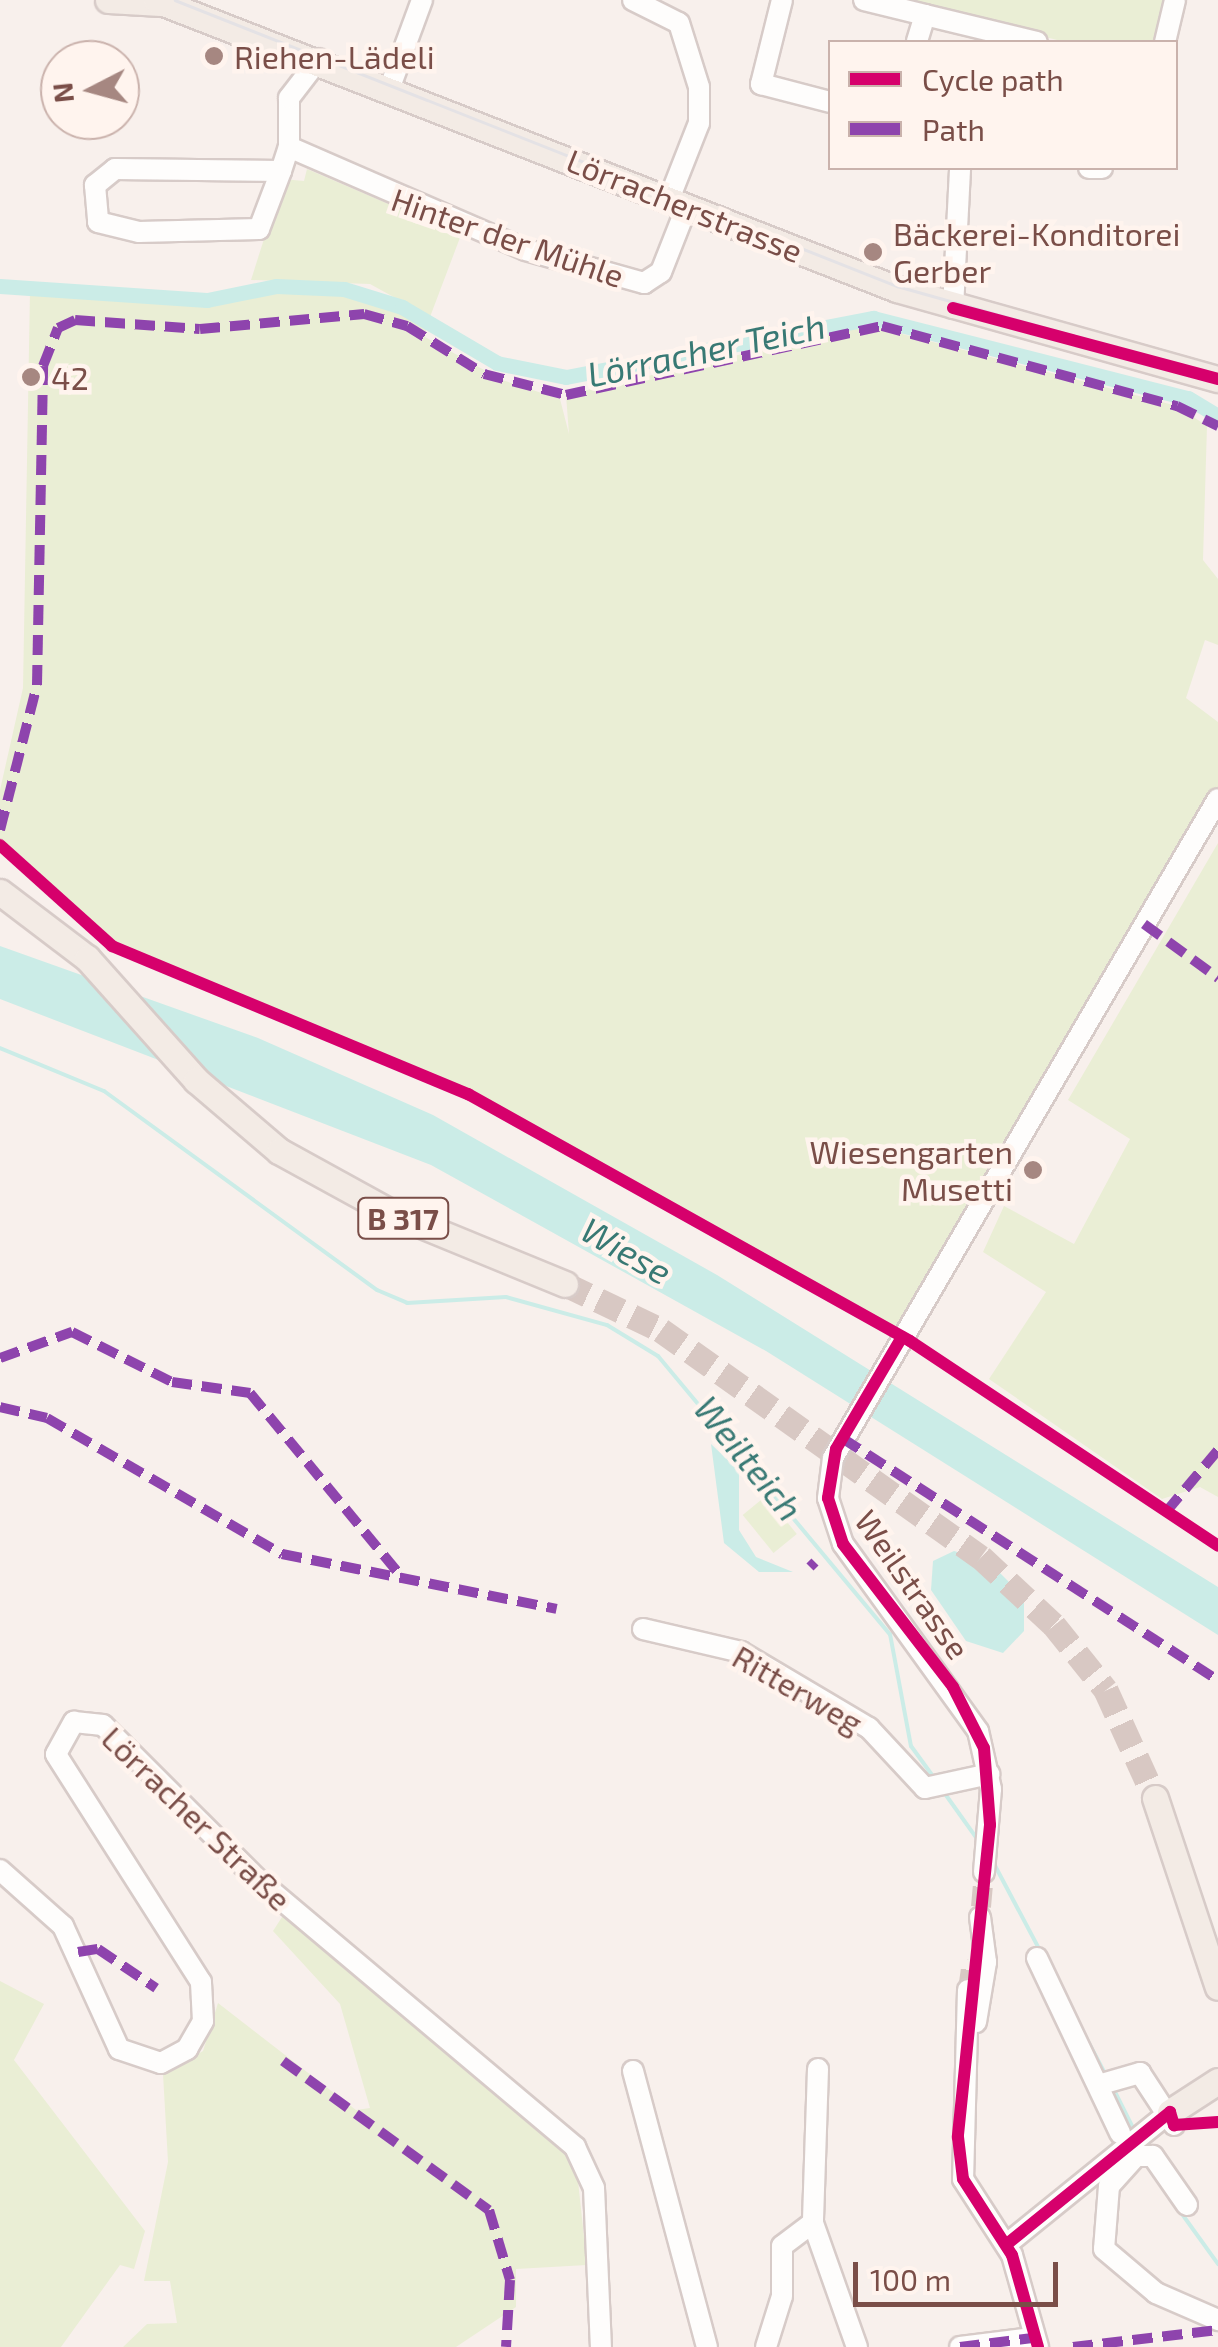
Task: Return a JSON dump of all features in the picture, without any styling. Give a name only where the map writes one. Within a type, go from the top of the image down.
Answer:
[{"type":"main road","name":"Lörracherstrasse","points":[[108,0],[159,2],[319,59],[953,308],[1218,379]]},
{"type":"main road","name":"B 317","points":[[0,892],[38,918],[252,1131],[342,1188],[565,1284]]},
{"type":"main road","points":[[1155,1798],[1218,1987]]},
{"type":"main road","points":[[1176,2113],[1217,2088]]},
{"type":"street","name":"Hinter der Mühle","points":[[290,148],[526,250],[644,282],[661,272],[699,123],[699,88],[679,23],[633,0]]},
{"type":"street","points":[[782,0],[761,84],[828,101]]},
{"type":"street","points":[[864,0],[1028,40]]},
{"type":"street","points":[[1166,40],[1175,0]]},
{"type":"street","points":[[390,87],[420,9]]},
{"type":"street","points":[[918,40],[924,15]]},
{"type":"street","points":[[281,171],[115,169],[95,185],[98,222],[107,230],[250,234],[281,171],[290,148],[289,98],[319,59]]},
{"type":"street","points":[[953,308],[960,170]]},
{"type":"street","name":"Weilstrasse","points":[[986,1858],[990,1774],[967,1708],[833,1523],[830,1470],[846,1432],[1218,799]]},
{"type":"street","name":"Ritterweg","points":[[643,1630],[741,1652],[868,1728],[942,1788],[990,1774]]},
{"type":"street","name":"Lörracher Straße","points":[[0,1870],[63,1926],[112,2038],[149,2063],[187,2049],[206,2004],[136,1870],[60,1767],[57,1740],[82,1720],[124,1742],[257,1879],[575,2146],[594,2188],[601,2347]]},
{"type":"street","points":[[964,2052],[986,1962],[980,1912],[972,1960]]},
{"type":"street","points":[[1037,1958],[1108,2081],[1137,2143],[1187,2205]]},
{"type":"street","points":[[960,2347],[1035,2343],[1007,2244],[963,2178],[968,1990]]},
{"type":"street","points":[[818,2069],[814,2223],[857,2347]]},
{"type":"street","points":[[633,2072],[706,2347]]},
{"type":"street","points":[[1007,2244],[1176,2113],[1140,2073],[1108,2081]]},
{"type":"street","points":[[1137,2143],[1110,2186],[1104,2248],[1156,2293],[1218,2320]]},
{"type":"street","points":[[766,2347],[782,2296],[782,2246],[814,2223]]},
{"type":"green space","points":[[901,0],[1166,0],[1157,40],[1057,40]]},
{"type":"green space","points":[[307,169],[461,235],[430,317],[370,284],[251,280],[283,179],[304,181]]},
{"type":"green space","points":[[287,290],[374,300],[427,326],[425,337],[502,380],[560,399],[569,434],[566,395],[868,325],[1177,406],[1207,426],[1203,560],[1218,579],[1218,645],[1205,640],[1186,698],[1218,722],[1218,799],[902,1337],[468,1094],[112,946],[0,845],[0,790],[23,688],[30,291],[206,306]]},
{"type":"green space","points":[[1218,843],[1218,1497],[1200,1487],[1162,1499],[989,1379],[1046,1292],[983,1252],[1004,1206],[1074,1244],[1130,1139],[1068,1100]]},
{"type":"green space","points":[[766,1496],[797,1534],[774,1553],[743,1515]]},
{"type":"green space","points":[[284,1914],[576,2162],[587,2265],[516,2269],[516,2307],[456,2347],[123,2347],[147,2324],[177,2323],[170,2281],[144,2281],[168,2162],[163,2074],[203,2051],[218,2003],[356,2110],[370,2108],[340,2004],[273,1931]]},
{"type":"green space","points":[[0,1981],[44,2004],[14,2060],[145,2231],[134,2269],[120,2265],[61,2347],[0,2347]]},
{"type":"water","name":"Wiese","points":[[0,946],[258,1038],[433,1115],[717,1275],[1218,1587],[1218,1635],[766,1351],[431,1165],[0,999]]},
{"type":"water","points":[[711,1444],[739,1471],[739,1530],[756,1557],[793,1572],[759,1572],[724,1543]]},
{"type":"water","points":[[954,1551],[988,1561],[1024,1597],[1024,1631],[1003,1653],[966,1641],[931,1590],[933,1561]]},
{"type":"waterway","name":"Lörracher Teich","points":[[0,286],[207,300],[276,286],[344,289],[402,307],[497,363],[566,377],[873,318],[1188,398],[1218,416]]},
{"type":"waterway","name":"Weilteich","points":[[0,1048],[104,1091],[377,1290],[407,1303],[506,1297],[607,1325],[658,1356],[890,1634],[911,1746],[935,1779]]},
{"type":"waterway","name":"Weilteich","points":[[943,1791],[978,1840]]},
{"type":"waterway","points":[[992,1860],[1107,2077]]},
{"type":"waterway","name":"Weilteich","points":[[1114,2090],[1134,2130]]},
{"type":"waterway","name":"Weilteich","points":[[1169,2196],[1218,2264]]},
{"type":"tunnel","points":[[565,1284],[661,1330],[981,1557],[1054,1625],[1106,1690],[1155,1798]]},
{"type":"tunnel","points":[[981,1907],[984,1872]]},
{"type":"tunnel","points":[[968,1990],[972,1960]]},
{"type":"tram line","points":[[175,0],[897,286],[1218,376]]},
{"type":"marked path","points":[[0,830],[37,685],[43,366],[58,328],[75,320],[200,329],[364,314],[407,326],[484,374],[566,395],[882,326],[1177,406],[1218,426]]},
{"type":"marked path","points":[[1144,924],[1218,978]]},
{"type":"marked path","points":[[0,1358],[72,1332],[172,1382],[250,1393],[404,1580]]},
{"type":"marked path","points":[[0,1407],[47,1418],[282,1554],[557,1609]]},
{"type":"marked path","points":[[842,1438],[1218,1680]]},
{"type":"marked path","points":[[1166,1512],[1218,1450]]},
{"type":"marked path","points":[[810,1567],[815,1562]]},
{"type":"marked path","points":[[78,1952],[98,1949],[156,1988]]},
{"type":"marked path","points":[[283,2061],[489,2210],[510,2280],[506,2347]]},
{"type":"marked path","points":[[1073,2347],[1218,2330]]},
{"type":"marked path","points":[[960,2347],[1032,2338]]},
{"type":"cycle path","points":[[953,308],[1218,379]]},
{"type":"cycle path","points":[[0,845],[112,946],[468,1094],[910,1341],[1218,1546]]},
{"type":"cycle path","points":[[902,1337],[836,1449],[828,1498],[843,1544],[953,1687],[984,1748],[990,1825],[958,2137],[963,2179],[1012,2255],[1038,2347]]},
{"type":"cycle path","points":[[1007,2244],[1170,2112],[1174,2125],[1218,2122]]},
{"type":"place","name":"Riehen-Lädeli","points":[[214,56]]},
{"type":"place","name":"Bäckerei-Konditorei Gerber","points":[[873,252]]},
{"type":"place","name":"42","points":[[31,377]]},
{"type":"place","name":"Wiesengarten Musetti","points":[[1033,1170]]}]
